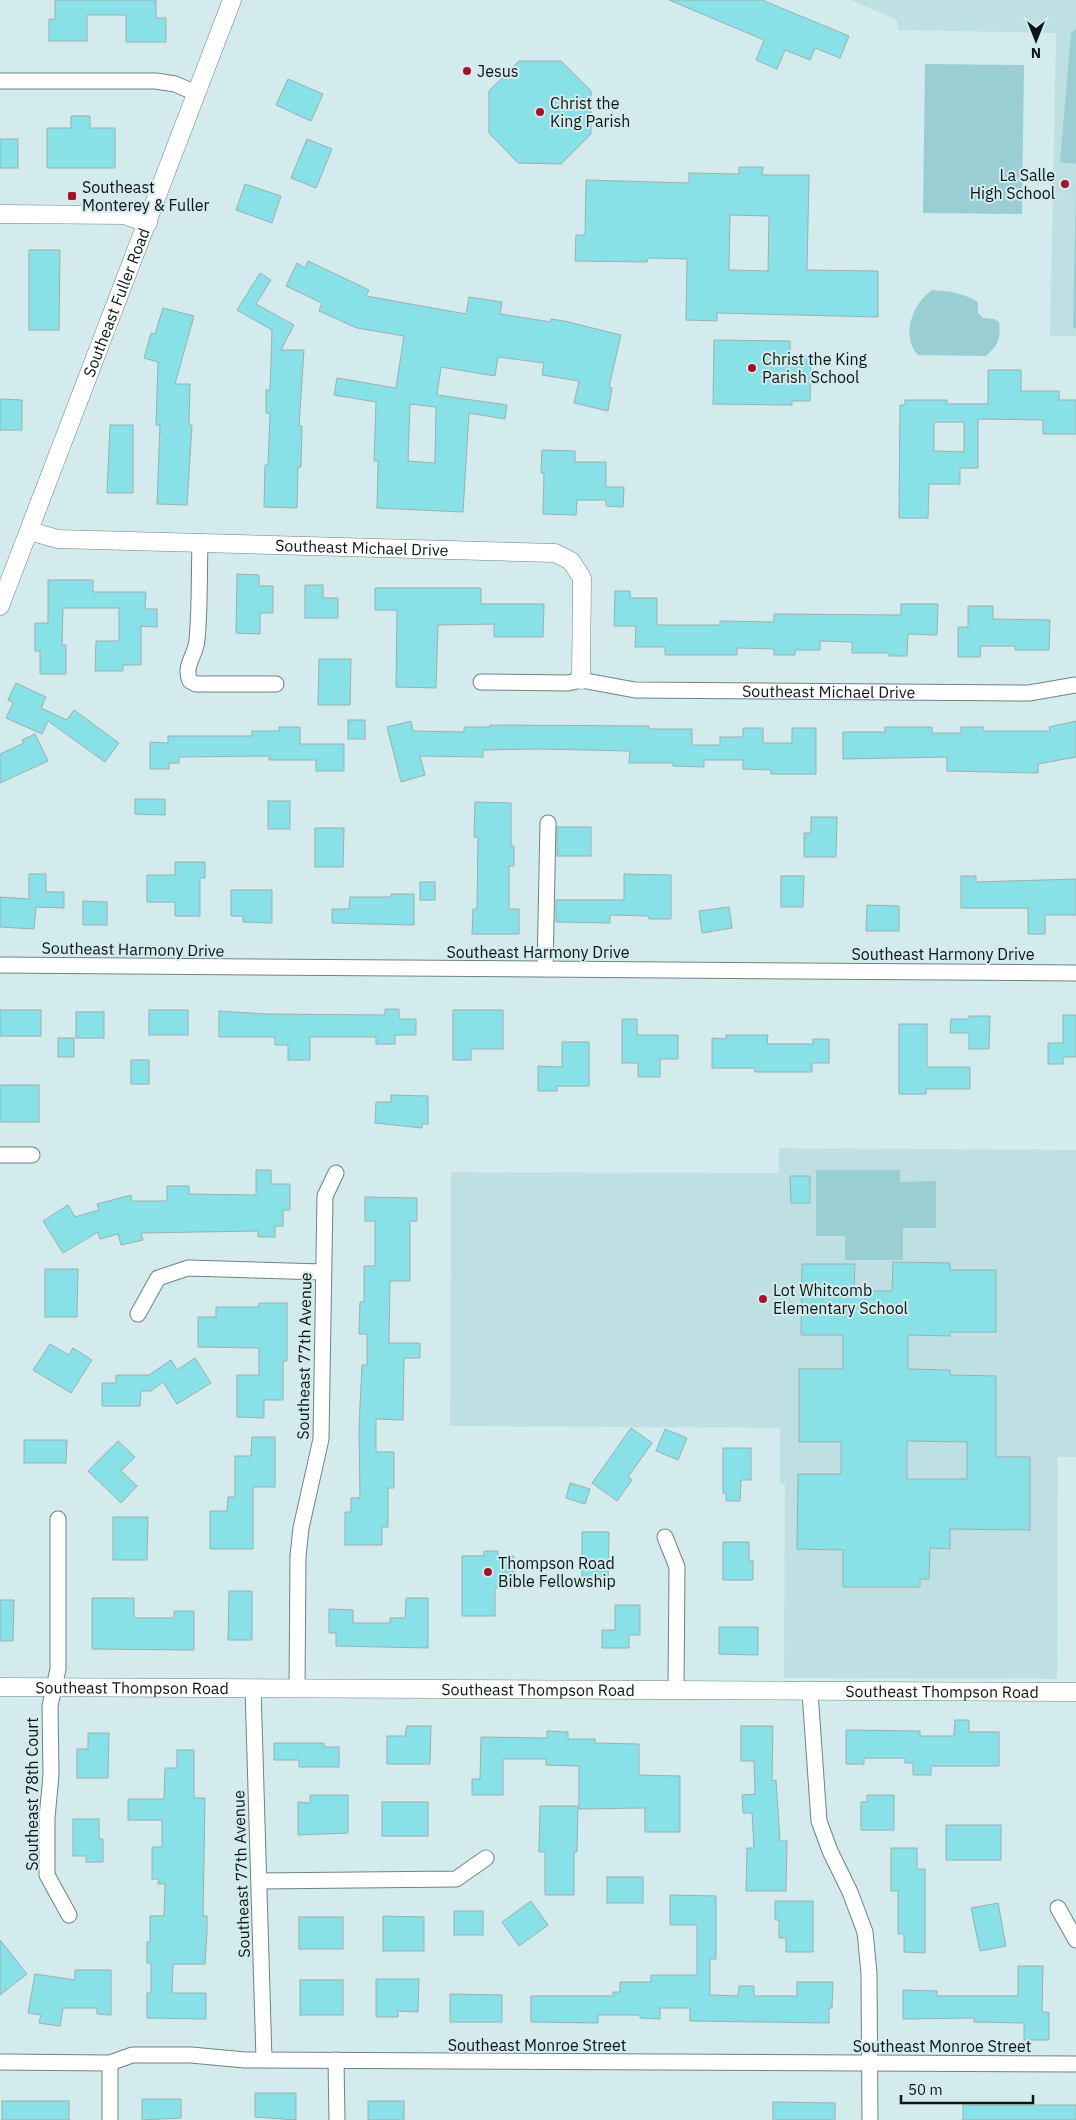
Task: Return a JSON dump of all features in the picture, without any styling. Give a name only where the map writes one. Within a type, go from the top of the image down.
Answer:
[{"type":"street","name":"Southeast Fuller Road","points":[[0,606],[232,0]]},
{"type":"street","points":[[0,82],[156,82],[175,84],[196,93]]},
{"type":"street","points":[[0,214],[124,215],[148,223]]},
{"type":"street","name":"Southeast Michael Drive","points":[[29,531],[58,539],[555,553],[571,562],[582,578],[581,680]]},
{"type":"street","points":[[200,543],[197,643],[188,666],[187,675],[190,681],[196,684],[276,684]]},
{"type":"street","name":"Southeast Michael Drive","points":[[482,682],[568,682],[581,680],[645,690],[1029,693],[1076,685]]},
{"type":"street","points":[[544,969],[548,823]]},
{"type":"street","name":"Southeast Harmony Drive","points":[[0,965],[1076,973]]},
{"type":"street","points":[[0,1156],[32,1156]]},
{"type":"street","name":"Southeast 77th Avenue","points":[[297,1688],[298,1556],[301,1528],[321,1439],[325,1196],[336,1174]]},
{"type":"street","points":[[138,1314],[158,1278],[188,1268],[323,1272]]},
{"type":"street","name":"Southeast 78th Court","points":[[58,1519],[58,1669],[50,1706],[51,1775],[47,1818],[47,1875],[69,1915]]},
{"type":"street","points":[[664,1537],[677,1568],[676,1690]]},
{"type":"street","name":"Southeast Thompson Road","points":[[0,1687],[1076,1692]]},
{"type":"street","name":"Southeast 77th Avenue","points":[[253,1688],[264,2059]]},
{"type":"street","points":[[810,1692],[819,1821],[865,1932],[869,1973],[870,2120]]},
{"type":"street","points":[[259,1881],[456,1879],[486,1858]]},
{"type":"street","points":[[1058,1908],[1076,1940]]},
{"type":"street","name":"Southeast Monroe Street","points":[[0,2062],[110,2063],[132,2055],[336,2060],[1076,2064]]},
{"type":"street","points":[[336,2060],[337,2120]]},
{"type":"street","points":[[110,2063],[110,2120]]},
{"type":"shaded area","name":"La Salle High School","points":[[851,0],[1076,0],[1076,336],[1050,336],[1056,33],[898,30],[897,20]]},
{"type":"shaded area","points":[[1076,29],[1076,164],[1060,162],[1071,33]]},
{"type":"shaded area","points":[[925,64],[1024,65],[1022,214],[923,213]]},
{"type":"shaded area","points":[[1076,179],[1076,329],[1073,328]]},
{"type":"shaded area","points":[[932,290],[967,296],[978,302],[978,313],[983,318],[994,319],[999,322],[1000,333],[998,341],[986,356],[918,355],[910,339],[911,320],[919,303]]},
{"type":"shaded area","name":"Lot Whitcomb Elementary School","points":[[779,1148],[1076,1150],[1076,1457],[1058,1457],[1057,1679],[784,1678],[785,1484],[780,1483],[780,1428],[450,1426],[451,1172],[779,1173]]},
{"type":"shaded area","points":[[816,1170],[900,1170],[900,1182],[936,1181],[936,1228],[903,1228],[903,1260],[845,1260],[845,1236],[816,1236]]},
{"type":"building","points":[[55,0],[156,0],[156,18],[166,18],[166,42],[126,42],[126,15],[87,15],[87,41],[49,41],[49,19],[55,19]]},
{"type":"building","points":[[669,0],[762,0],[849,36],[840,58],[815,48],[810,60],[785,50],[777,69],[756,60],[764,40]]},
{"type":"building","name":"Christ the King Parish","points":[[519,61],[561,61],[591,91],[591,134],[561,164],[518,163],[489,133],[489,91]]},
{"type":"building","points":[[288,79],[323,94],[311,121],[276,105]]},
{"type":"building","points":[[71,116],[90,116],[90,128],[115,128],[115,168],[47,168],[47,128],[71,128]]},
{"type":"building","points":[[0,139],[18,139],[18,168],[0,168]]},
{"type":"building","points":[[307,139],[332,149],[316,188],[291,178]]},
{"type":"building","points":[[739,167],[763,167],[762,175],[809,175],[807,270],[878,271],[878,317],[717,313],[717,321],[686,320],[687,259],[648,258],[647,262],[575,261],[576,235],[585,235],[586,180],[689,183],[689,173],[739,174]],"holes":[[[730,215],[769,216],[768,271],[729,270]]]},
{"type":"building","points":[[245,184],[281,196],[272,223],[236,210]]},
{"type":"building","points":[[29,250],[60,250],[59,330],[29,330]]},
{"type":"building","points":[[308,261],[369,290],[366,296],[466,314],[469,297],[502,302],[500,314],[551,322],[551,319],[564,321],[621,335],[609,387],[612,388],[608,411],[574,403],[579,381],[542,375],[544,363],[498,357],[495,376],[441,367],[437,395],[507,405],[505,419],[469,413],[463,512],[377,508],[378,461],[374,461],[376,402],[334,395],[337,378],[396,388],[404,336],[357,328],[319,311],[322,303],[286,286],[297,263],[305,268]],"holes":[[[410,404],[436,407],[435,463],[408,461]]]},
{"type":"building","points":[[260,273],[271,280],[256,304],[294,325],[281,350],[304,350],[299,426],[302,426],[301,467],[298,467],[297,508],[264,507],[265,465],[268,465],[270,413],[266,413],[266,390],[270,390],[272,330],[237,310]]},
{"type":"building","points":[[163,308],[194,316],[175,384],[190,384],[189,425],[192,425],[187,505],[157,504],[160,425],[156,425],[158,362],[144,358],[151,333],[155,334]]},
{"type":"building","points":[[714,340],[790,341],[790,355],[811,356],[810,401],[792,401],[792,405],[713,404]]},
{"type":"building","points":[[988,370],[1021,370],[1021,391],[1059,391],[1059,400],[1076,400],[1076,434],[1043,434],[1043,420],[978,419],[978,468],[960,468],[960,484],[929,484],[928,518],[899,518],[900,405],[905,405],[905,400],[947,400],[947,404],[988,404]],"holes":[[[934,422],[964,422],[964,452],[934,451]]]},
{"type":"building","points":[[0,399],[22,400],[22,430],[0,430]]},
{"type":"building","points":[[110,425],[133,425],[133,493],[107,493]]},
{"type":"building","points":[[542,450],[575,451],[575,462],[606,462],[606,487],[624,487],[623,507],[606,506],[606,500],[577,500],[576,515],[543,514],[544,473],[541,473]]},
{"type":"building","points":[[237,574],[259,575],[259,586],[273,586],[273,613],[260,613],[260,634],[236,633]]},
{"type":"building","points":[[48,580],[93,580],[93,592],[146,592],[145,609],[157,609],[157,627],[141,626],[141,665],[123,665],[123,671],[95,671],[96,641],[119,641],[119,608],[63,608],[62,645],[66,645],[66,674],[40,674],[40,651],[35,651],[35,623],[48,623]]},
{"type":"building","points":[[305,585],[323,585],[323,598],[338,598],[338,618],[305,618]]},
{"type":"building","points":[[375,588],[481,588],[481,604],[544,604],[543,637],[494,637],[494,624],[438,625],[436,688],[396,687],[397,610],[375,610]]},
{"type":"building","points":[[615,591],[630,591],[630,598],[657,598],[657,625],[720,625],[720,621],[774,622],[774,614],[901,615],[901,604],[938,604],[937,635],[908,634],[907,656],[889,656],[889,653],[852,653],[852,642],[820,641],[820,650],[795,650],[795,655],[774,655],[774,649],[737,648],[737,655],[665,655],[665,647],[635,647],[636,626],[614,626]]},
{"type":"building","points":[[968,606],[993,606],[993,619],[1050,620],[1049,650],[1015,650],[1015,646],[981,646],[980,657],[958,657],[958,627],[968,627]]},
{"type":"building","points":[[319,659],[351,659],[350,705],[318,705]]},
{"type":"building","points":[[16,683],[46,697],[41,708],[67,720],[74,710],[119,743],[105,762],[48,721],[42,734],[6,718],[13,703],[8,700]]},
{"type":"building","points":[[348,720],[365,720],[365,739],[348,739]]},
{"type":"building","points":[[411,721],[413,731],[464,732],[464,727],[490,727],[490,725],[649,726],[649,729],[692,729],[692,745],[720,745],[720,737],[743,737],[743,728],[763,728],[763,743],[792,743],[792,728],[816,728],[816,774],[771,774],[771,770],[743,769],[743,760],[704,760],[704,767],[673,766],[673,763],[629,763],[630,751],[483,750],[483,757],[420,756],[425,775],[401,782],[387,727]]},
{"type":"building","points":[[1076,721],[1076,757],[1038,764],[1038,773],[947,771],[947,757],[843,759],[843,732],[885,732],[885,727],[932,727],[932,733],[961,733],[961,727],[983,727],[983,731],[1050,731],[1049,727]]},
{"type":"building","points":[[279,727],[300,727],[300,744],[344,744],[344,771],[316,771],[316,760],[269,760],[269,756],[179,757],[179,763],[169,763],[169,769],[150,769],[150,742],[168,743],[168,736],[252,736],[252,731],[279,731]]},
{"type":"building","points":[[35,734],[48,761],[0,783],[0,754],[24,743],[22,740]]},
{"type":"building","points":[[135,799],[165,799],[165,815],[135,814]]},
{"type":"building","points":[[268,801],[290,801],[290,829],[268,829]]},
{"type":"building","points":[[475,802],[511,803],[511,846],[514,846],[514,866],[509,866],[509,909],[519,909],[519,934],[472,934],[473,909],[477,909],[478,837],[474,837]]},
{"type":"building","points":[[811,817],[837,817],[836,857],[804,857],[804,833],[811,833]]},
{"type":"building","points":[[557,827],[591,827],[591,856],[557,856]]},
{"type":"building","points":[[315,828],[344,828],[343,867],[315,867]]},
{"type":"building","points":[[175,862],[205,862],[205,878],[200,878],[200,916],[175,916],[175,902],[147,902],[147,875],[175,875]]},
{"type":"building","points":[[29,874],[46,874],[46,892],[64,892],[64,908],[36,907],[34,929],[0,927],[0,897],[29,899]]},
{"type":"building","points":[[624,874],[671,875],[671,919],[610,915],[610,923],[556,922],[556,900],[624,900]]},
{"type":"building","points":[[781,876],[804,876],[803,907],[781,907]]},
{"type":"building","points":[[961,876],[976,876],[976,882],[1076,879],[1076,915],[1045,915],[1045,934],[1028,934],[1028,908],[961,908]]},
{"type":"building","points":[[420,882],[435,882],[435,900],[420,900]]},
{"type":"building","points":[[231,890],[272,890],[272,923],[243,922],[243,916],[231,916]]},
{"type":"building","points":[[391,894],[414,894],[414,925],[332,923],[332,909],[349,909],[350,897],[391,897]]},
{"type":"building","points":[[83,901],[107,902],[107,925],[83,925]]},
{"type":"building","points":[[867,905],[899,906],[899,931],[866,931]]},
{"type":"building","points":[[729,907],[732,928],[702,933],[699,911]]},
{"type":"building","points":[[385,1009],[399,1009],[399,1019],[416,1019],[416,1035],[395,1035],[395,1044],[376,1044],[376,1037],[310,1037],[310,1060],[288,1060],[288,1045],[275,1045],[275,1037],[219,1037],[219,1011],[265,1014],[385,1015]]},
{"type":"building","points":[[0,1010],[41,1010],[41,1036],[0,1036]]},
{"type":"building","points":[[149,1010],[188,1010],[188,1035],[149,1035]]},
{"type":"building","points":[[453,1010],[503,1010],[503,1049],[471,1049],[471,1060],[453,1060]]},
{"type":"building","points":[[76,1012],[104,1012],[104,1038],[76,1038]]},
{"type":"building","points":[[1063,1015],[1076,1015],[1076,1057],[1063,1057],[1063,1064],[1048,1064],[1048,1043],[1063,1043]]},
{"type":"building","points":[[969,1016],[990,1016],[989,1049],[969,1049],[969,1033],[950,1033],[951,1019],[969,1019]]},
{"type":"building","points":[[622,1019],[637,1019],[637,1035],[678,1035],[678,1059],[660,1059],[660,1077],[638,1077],[638,1063],[622,1063]]},
{"type":"building","points":[[899,1024],[927,1024],[927,1067],[970,1067],[970,1089],[926,1089],[926,1094],[899,1094]]},
{"type":"building","points":[[726,1035],[768,1035],[767,1044],[813,1044],[813,1039],[829,1039],[829,1063],[812,1063],[812,1072],[755,1072],[755,1068],[712,1068],[712,1038],[726,1039]]},
{"type":"building","points":[[58,1038],[74,1038],[74,1057],[58,1057]]},
{"type":"building","points":[[562,1042],[589,1042],[589,1086],[557,1086],[557,1091],[538,1091],[538,1066],[562,1067]]},
{"type":"building","points":[[131,1060],[149,1060],[149,1084],[131,1084]]},
{"type":"building","points":[[0,1085],[39,1085],[39,1122],[0,1122]]},
{"type":"building","points":[[391,1095],[428,1096],[428,1124],[422,1124],[422,1128],[375,1123],[376,1102],[391,1102]]},
{"type":"building","points":[[256,1170],[271,1170],[271,1184],[290,1184],[290,1210],[283,1210],[283,1226],[275,1226],[275,1237],[258,1237],[258,1231],[141,1233],[143,1240],[121,1245],[118,1234],[100,1239],[98,1232],[63,1253],[43,1221],[68,1205],[75,1217],[99,1210],[97,1204],[131,1195],[132,1201],[167,1201],[167,1186],[189,1186],[189,1194],[256,1195]]},
{"type":"building","points":[[790,1176],[810,1176],[810,1203],[791,1203]]},
{"type":"building","points":[[365,1197],[417,1198],[417,1221],[410,1221],[410,1281],[390,1281],[389,1343],[420,1343],[420,1358],[404,1358],[403,1420],[376,1419],[376,1452],[394,1452],[394,1488],[388,1488],[388,1527],[382,1527],[382,1545],[345,1545],[345,1512],[351,1512],[351,1498],[360,1498],[359,1427],[362,1365],[367,1365],[367,1334],[359,1334],[360,1302],[364,1302],[364,1266],[375,1266],[375,1221],[365,1221]]},
{"type":"building","points":[[893,1262],[950,1263],[950,1270],[996,1270],[996,1332],[950,1332],[950,1336],[908,1335],[908,1369],[950,1370],[950,1375],[996,1376],[996,1457],[1030,1457],[1030,1530],[950,1529],[950,1549],[930,1548],[929,1579],[920,1579],[920,1587],[843,1587],[843,1550],[797,1549],[798,1474],[841,1474],[841,1442],[799,1442],[799,1369],[843,1369],[843,1335],[801,1335],[802,1264],[855,1264],[854,1291],[892,1291]],"holes":[[[907,1441],[967,1442],[967,1479],[907,1479]]]},
{"type":"building","points":[[45,1269],[78,1269],[77,1317],[45,1317]]},
{"type":"building","points":[[259,1303],[287,1303],[287,1361],[283,1361],[283,1400],[264,1400],[264,1418],[237,1417],[237,1375],[259,1375],[259,1348],[198,1347],[198,1317],[216,1317],[216,1307],[259,1307]]},
{"type":"building","points":[[50,1344],[69,1355],[73,1348],[92,1360],[71,1393],[33,1370]]},
{"type":"building","points":[[195,1358],[211,1383],[177,1404],[163,1382],[151,1391],[141,1391],[140,1406],[102,1406],[102,1383],[116,1383],[116,1375],[149,1375],[171,1360],[177,1370]]},
{"type":"building","points":[[631,1428],[652,1443],[628,1477],[632,1480],[617,1501],[592,1483]]},
{"type":"building","points":[[665,1429],[687,1438],[678,1460],[656,1451]]},
{"type":"building","points":[[252,1437],[275,1437],[275,1487],[253,1487],[253,1549],[210,1549],[210,1511],[227,1511],[228,1497],[235,1497],[235,1456],[251,1456]]},
{"type":"building","points":[[24,1440],[67,1440],[66,1463],[24,1463]]},
{"type":"building","points":[[118,1441],[135,1457],[121,1471],[137,1486],[121,1503],[88,1471]]},
{"type":"building","points":[[723,1448],[751,1448],[751,1480],[741,1480],[740,1501],[726,1501],[726,1493],[723,1493]]},
{"type":"building","points":[[570,1483],[590,1489],[585,1504],[566,1498]]},
{"type":"building","points":[[113,1517],[148,1517],[147,1560],[113,1560]]},
{"type":"building","points":[[582,1532],[609,1532],[608,1585],[582,1585]]},
{"type":"building","points":[[723,1542],[749,1542],[749,1561],[753,1561],[753,1580],[723,1580]]},
{"type":"building","name":"Thompson Road Bible Fellowship","points":[[484,1551],[498,1551],[498,1556],[514,1556],[514,1588],[495,1588],[495,1616],[462,1616],[462,1556],[484,1556]]},
{"type":"building","points":[[229,1591],[252,1591],[252,1640],[228,1640]]},
{"type":"building","points":[[92,1598],[134,1598],[134,1618],[174,1618],[174,1611],[194,1611],[194,1650],[92,1649]]},
{"type":"building","points":[[406,1598],[428,1598],[428,1648],[336,1646],[336,1633],[329,1633],[329,1609],[353,1610],[353,1623],[390,1623],[390,1618],[405,1618]]},
{"type":"building","points":[[0,1600],[14,1600],[13,1641],[0,1641]]},
{"type":"building","points":[[615,1605],[640,1605],[640,1635],[629,1635],[629,1648],[602,1648],[602,1630],[615,1630]]},
{"type":"building","points":[[719,1627],[758,1627],[758,1655],[719,1654]]},
{"type":"building","points":[[955,1720],[969,1720],[969,1732],[999,1732],[999,1766],[931,1766],[931,1775],[913,1775],[913,1763],[905,1763],[905,1758],[864,1758],[864,1764],[846,1764],[846,1730],[920,1731],[920,1736],[954,1736]]},
{"type":"building","points":[[407,1726],[431,1726],[430,1764],[387,1764],[387,1736],[405,1736]]},
{"type":"building","points":[[741,1726],[773,1726],[772,1781],[776,1780],[780,1841],[787,1841],[786,1891],[746,1891],[747,1848],[754,1848],[752,1813],[743,1813],[742,1795],[755,1794],[754,1761],[741,1761]]},
{"type":"building","points":[[547,1731],[568,1732],[568,1739],[595,1739],[595,1743],[639,1744],[639,1775],[680,1776],[680,1832],[645,1832],[645,1808],[579,1809],[579,1766],[546,1765],[546,1759],[503,1759],[503,1795],[472,1795],[472,1779],[480,1779],[481,1737],[547,1738]]},
{"type":"building","points":[[88,1733],[109,1733],[108,1778],[77,1778],[77,1749],[88,1749]]},
{"type":"building","points":[[274,1743],[324,1743],[324,1747],[339,1747],[339,1767],[299,1767],[299,1760],[274,1760]]},
{"type":"building","points":[[177,1750],[194,1750],[194,1798],[205,1798],[203,1916],[207,1916],[207,1932],[205,1964],[173,1964],[172,1993],[206,1993],[206,2019],[147,2018],[147,1993],[151,1993],[151,1963],[147,1963],[147,1942],[150,1942],[150,1916],[164,1916],[165,1884],[158,1884],[159,1879],[152,1879],[152,1847],[162,1847],[162,1820],[128,1820],[128,1799],[164,1799],[165,1768],[177,1768]]},
{"type":"building","points":[[310,1795],[348,1795],[348,1833],[298,1835],[298,1802],[310,1803]]},
{"type":"building","points":[[867,1795],[894,1795],[894,1830],[861,1830],[861,1802],[867,1802]]},
{"type":"building","points":[[382,1802],[428,1802],[428,1836],[382,1836]]},
{"type":"building","points":[[540,1806],[578,1806],[577,1852],[574,1852],[574,1895],[545,1895],[545,1852],[539,1852]]},
{"type":"building","points":[[73,1819],[99,1819],[99,1839],[103,1839],[103,1862],[86,1862],[86,1856],[73,1856]]},
{"type":"building","points":[[946,1825],[1001,1825],[1001,1860],[946,1860]]},
{"type":"building","points":[[891,1848],[917,1848],[917,1869],[925,1869],[925,1953],[904,1952],[904,1934],[898,1934],[898,1891],[891,1891]]},
{"type":"building","points":[[607,1877],[643,1877],[643,1903],[607,1903]]},
{"type":"building","points":[[670,1895],[716,1896],[716,1959],[710,1959],[710,1995],[738,1996],[739,1986],[754,1986],[754,1996],[797,1996],[797,1982],[833,1982],[832,2008],[829,2008],[829,2023],[690,2021],[690,2008],[660,2008],[660,2019],[640,2018],[640,2015],[598,2015],[598,2023],[531,2022],[531,1996],[613,1996],[613,1992],[620,1992],[620,1982],[651,1982],[651,1975],[697,1975],[697,1925],[670,1925]]},
{"type":"building","points":[[531,1901],[548,1925],[519,1946],[502,1922]]},
{"type":"building","points":[[775,1901],[813,1901],[813,1952],[786,1952],[786,1938],[779,1938],[779,1920],[775,1920]]},
{"type":"building","points":[[998,1903],[1006,1946],[980,1951],[971,1908]]},
{"type":"building","points":[[454,1911],[483,1911],[483,1935],[454,1935]]},
{"type":"building","points":[[383,1916],[424,1917],[424,1951],[383,1951]]},
{"type":"building","points":[[299,1917],[343,1917],[343,1949],[299,1949]]},
{"type":"building","points":[[0,1940],[27,1974],[0,1995]]},
{"type":"building","points":[[1018,1966],[1043,1966],[1042,2012],[1049,2012],[1049,2040],[1024,2040],[1024,2023],[974,2022],[974,2018],[903,2019],[903,1990],[937,1991],[937,1996],[1018,1996]]},
{"type":"building","points":[[75,1970],[111,1970],[111,2015],[97,2014],[97,2008],[63,2008],[60,2026],[39,2023],[41,2015],[28,2013],[35,1974],[75,1980]]},
{"type":"building","points":[[376,1979],[419,1979],[418,2012],[398,2011],[398,2017],[376,2017]]},
{"type":"building","points":[[300,1980],[343,1980],[343,2015],[300,2015]]},
{"type":"building","points":[[450,1994],[502,1995],[502,2022],[450,2022]]},
{"type":"building","points":[[255,2093],[296,2093],[296,2120],[255,2117]]},
{"type":"building","points":[[142,2099],[181,2099],[181,2118],[142,2120]]},
{"type":"building","points":[[2,2101],[69,2101],[69,2120],[2,2120]]},
{"type":"building","points":[[368,2101],[404,2101],[404,2120],[368,2120]]},
{"type":"building","points":[[773,2102],[835,2103],[835,2120],[773,2120]]},
{"type":"building","points":[[963,2105],[1076,2105],[1076,2120],[963,2120]]},
{"type":"place","name":"Jesus","points":[[467,71]]},
{"type":"place","name":"Christ the King Parish","points":[[540,112]]},
{"type":"place","name":"La Salle High School","points":[[1065,184]]},
{"type":"place","name":"Southeast Monterey & Fuller","points":[[72,196]]},
{"type":"place","name":"Christ the King Parish School","points":[[752,368]]},
{"type":"place","name":"Lot Whitcomb Elementary School","points":[[763,1299]]},
{"type":"place","name":"Thompson Road Bible Fellowship","points":[[488,1572]]}]
